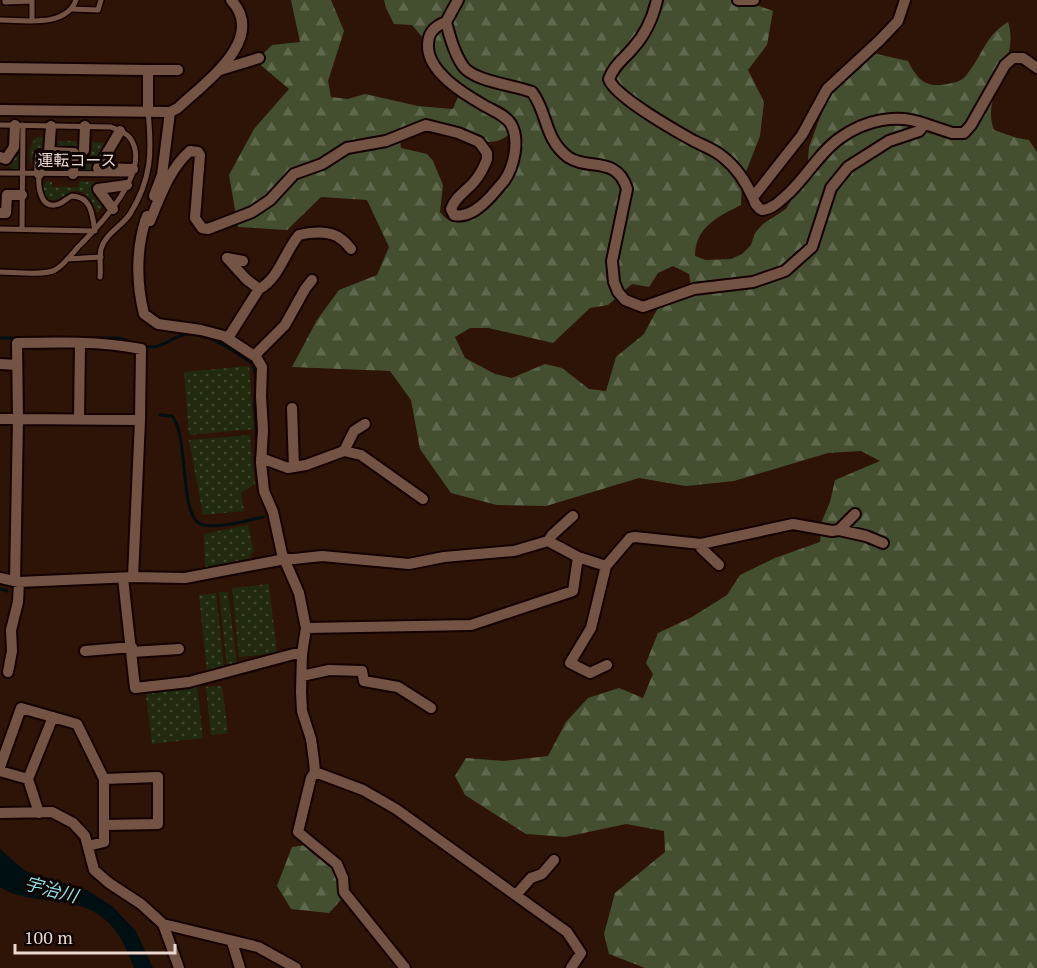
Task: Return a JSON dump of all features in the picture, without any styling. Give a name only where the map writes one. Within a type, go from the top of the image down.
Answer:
[{"type":"street","points":[[0,110],[170,112],[178,108],[217,71],[234,53],[240,42],[243,32],[239,9],[231,0]]},
{"type":"street","points":[[145,221],[150,220],[166,185],[190,151],[198,152],[200,155],[195,218],[202,228],[208,229],[252,212],[270,200],[294,174],[322,164],[347,148],[386,141],[426,124],[458,133],[479,142],[484,148],[487,159],[481,172],[454,201],[451,209],[454,214],[466,215],[485,204],[505,180],[511,166],[514,154],[514,132],[505,118],[467,96],[433,64],[428,48],[430,32],[436,26],[446,22],[458,0]]},
{"type":"street","points":[[657,0],[649,22],[634,48],[614,68],[609,79],[611,84],[634,104],[721,155],[746,182],[758,208],[762,210],[772,207],[797,185],[831,146],[854,130],[870,123],[897,118],[913,120],[952,133],[964,133],[971,125],[1005,65],[1013,58],[1023,58],[1037,68]]},
{"type":"street","points":[[738,0],[753,0]]},
{"type":"street","points":[[753,198],[802,135],[826,89],[898,21],[905,0]]},
{"type":"street","points":[[446,22],[455,51],[464,67],[473,75],[532,92],[537,98],[555,145],[571,159],[611,168],[625,183],[627,189],[612,261],[612,273],[614,282],[625,300],[644,307],[694,289],[753,282],[785,271],[812,247],[831,188],[848,167],[889,141],[920,131],[925,124]]},
{"type":"street","points":[[217,71],[259,58]]},
{"type":"street","points":[[0,68],[178,70]]},
{"type":"street","points":[[148,70],[148,111]]},
{"type":"street","points":[[170,112],[162,175],[139,245],[144,314],[154,322],[163,325],[201,330],[228,338],[256,357],[262,367],[261,458],[264,491],[273,512],[282,554],[299,593],[306,628],[302,654],[302,711],[311,739],[315,772],[311,778],[298,832],[337,864],[343,878],[344,892],[405,968]]},
{"type":"street","points":[[0,157],[6,159],[14,147],[19,125]]},
{"type":"street","points":[[51,126],[50,152],[74,153],[73,174]]},
{"type":"street","points":[[84,150],[85,126]]},
{"type":"street","points":[[120,132],[99,168],[131,176]]},
{"type":"street","points":[[39,174],[40,155]]},
{"type":"street","points":[[113,209],[98,189],[131,176]]},
{"type":"street","points":[[0,213],[6,213],[7,195],[22,195]]},
{"type":"street","points":[[228,338],[299,235],[317,233],[336,236],[351,249]]},
{"type":"street","points":[[243,261],[227,258],[246,279],[260,289]]},
{"type":"street","points":[[256,357],[258,352],[285,325],[304,289],[312,280]]},
{"type":"street","points":[[8,672],[12,651],[11,630],[18,602],[17,343],[80,343],[121,345],[141,349],[140,420],[128,577],[135,688],[189,682],[294,654],[302,654]]},
{"type":"street","points":[[79,419],[80,343]]},
{"type":"street","points":[[0,364],[17,364]]},
{"type":"street","points":[[292,408],[294,467]]},
{"type":"street","points":[[0,419],[140,420]]},
{"type":"street","points":[[344,451],[354,431],[365,424]]},
{"type":"street","points":[[261,458],[279,466],[294,467],[320,461],[344,451],[361,455],[423,499]]},
{"type":"street","points":[[839,530],[855,514]]},
{"type":"street","points":[[0,578],[17,582],[128,577],[185,578],[285,559],[321,556],[409,564],[444,557],[514,551],[548,541],[573,516]]},
{"type":"street","points":[[607,665],[590,673],[570,663],[591,628],[606,566],[630,538],[701,544],[793,524],[832,531],[839,530],[866,536],[883,543]]},
{"type":"street","points":[[548,541],[578,556],[606,566]]},
{"type":"street","points":[[701,544],[701,548],[719,565]]},
{"type":"street","points":[[306,628],[471,625],[573,591],[578,556]]},
{"type":"street","points":[[85,651],[180,649]]},
{"type":"street","points":[[302,676],[329,670],[362,671],[364,681],[398,687],[431,708]]},
{"type":"street","points":[[28,779],[0,769],[21,708],[77,724],[104,778],[104,842],[88,846]]},
{"type":"street","points":[[39,813],[28,779],[54,717]]},
{"type":"street","points":[[315,772],[363,790],[396,809],[567,932],[581,953],[571,968]]},
{"type":"street","points":[[104,778],[158,777],[158,824],[104,825]]},
{"type":"street","points":[[0,813],[52,812],[73,823],[85,836],[94,870],[141,904],[163,924],[258,947],[296,968]]},
{"type":"street","points":[[516,895],[531,878],[542,874],[554,860]]},
{"type":"street","points":[[163,924],[179,968]]},
{"type":"street","points":[[232,942],[240,968]]},
{"type":"lane","points":[[5,0],[5,2],[32,1],[32,20]]},
{"type":"lane","points":[[0,20],[48,20],[66,15],[76,0]]},
{"type":"lane","points":[[72,9],[98,10],[101,0]]},
{"type":"lane","points":[[100,277],[104,243],[130,214],[148,169],[151,153],[148,111]]},
{"type":"lane","name":"運転コース","points":[[0,125],[111,126],[120,132],[125,132],[134,145],[136,153],[131,176],[113,209],[95,231],[56,269],[49,272],[0,272]]},
{"type":"lane","name":"運転コース","points":[[19,125],[23,174],[22,228]]},
{"type":"lane","name":"運転コース","points":[[0,173],[131,176]]},
{"type":"lane","points":[[0,228],[95,231],[90,205],[86,200],[72,196],[56,205],[40,197],[39,174]]},
{"type":"lane","points":[[67,259],[101,257]]},
{"type":"green space","points":[[291,0],[331,0],[344,31],[328,81],[331,97],[348,99],[365,94],[418,106],[453,109],[460,92],[423,57],[423,38],[412,25],[394,24],[384,0],[743,0],[773,11],[767,45],[748,70],[764,102],[760,136],[742,182],[741,205],[717,218],[699,237],[695,256],[706,260],[731,259],[742,254],[751,245],[755,233],[763,224],[786,209],[807,173],[809,147],[832,85],[872,53],[908,61],[915,74],[928,84],[940,85],[960,81],[966,76],[990,39],[1008,22],[1011,36],[1009,50],[992,103],[991,116],[994,130],[1029,140],[1037,152],[1037,968],[645,968],[609,954],[604,934],[615,893],[665,852],[664,831],[626,824],[565,837],[526,834],[465,795],[455,776],[466,758],[504,761],[548,756],[566,722],[588,698],[619,688],[643,698],[653,674],[646,663],[658,633],[692,617],[727,595],[740,575],[775,558],[820,542],[822,521],[830,502],[835,480],[880,461],[861,451],[828,453],[734,481],[686,486],[639,478],[546,506],[497,505],[451,493],[420,449],[411,400],[390,371],[292,367],[317,320],[339,290],[377,275],[389,247],[367,200],[321,197],[287,230],[238,227],[229,175],[254,129],[289,89],[256,61],[272,45],[300,42]],"holes":[[[438,126],[474,140],[492,142],[508,135],[516,138],[517,163],[512,177],[496,201],[473,219],[461,222],[450,221],[440,212],[443,185],[433,161],[427,154],[401,148],[400,139]],[[673,266],[689,274],[692,291],[659,306],[644,334],[616,357],[606,391],[589,389],[562,368],[545,364],[512,378],[495,374],[465,358],[455,337],[470,328],[488,328],[553,343],[590,308],[608,305],[632,284],[649,287],[658,273]]]},
{"type":"green space","points":[[38,137],[46,137],[46,156],[70,157],[69,167],[44,164],[32,167],[31,146]]},
{"type":"green space","points":[[18,140],[20,141],[20,170],[12,171],[11,166],[0,166],[0,160]]},
{"type":"green space","points":[[58,141],[83,141],[83,157],[90,159],[93,142],[108,143],[92,170],[93,173],[81,172],[81,155],[58,153]]},
{"type":"green space","points":[[46,181],[52,182],[52,187],[78,187],[80,181],[117,183],[93,186],[105,203],[96,212],[90,198],[78,191],[50,200],[44,193],[43,187]]},
{"type":"green space","points":[[249,366],[254,429],[189,435],[184,372]]},
{"type":"green space","points":[[250,435],[255,484],[241,493],[244,511],[203,515],[189,440]]},
{"type":"green space","points":[[248,525],[254,552],[251,553],[251,558],[205,568],[204,534]]},
{"type":"green space","points":[[269,584],[277,653],[239,657],[232,588]]},
{"type":"green space","points":[[219,592],[228,592],[237,665],[227,667]]},
{"type":"green space","points":[[216,593],[224,668],[207,672],[199,595]]},
{"type":"green space","points":[[197,686],[203,738],[152,744],[146,694]]},
{"type":"green space","points":[[222,686],[228,733],[211,735],[206,687]]},
{"type":"green space","points":[[305,845],[338,868],[346,894],[329,913],[291,909],[277,886],[292,847]]},
{"type":"water","name":"宇治川","points":[[0,849],[25,871],[87,890],[112,906],[136,931],[153,968],[134,968],[122,940],[106,920],[96,913],[70,904],[19,895],[0,887]]},
{"type":"waterway","points":[[142,346],[154,347],[183,335],[200,335],[219,343],[253,364],[256,376],[257,439]]},
{"type":"waterway","points":[[0,338],[20,338]]},
{"type":"waterway","points":[[95,338],[119,338],[133,343]]},
{"type":"waterway","points":[[160,415],[172,416],[177,427],[181,441],[187,494],[195,520],[203,525],[218,526],[263,517]]},
{"type":"waterway","points":[[256,460],[257,445]]},
{"type":"waterway","points":[[0,589],[7,591]]}]
